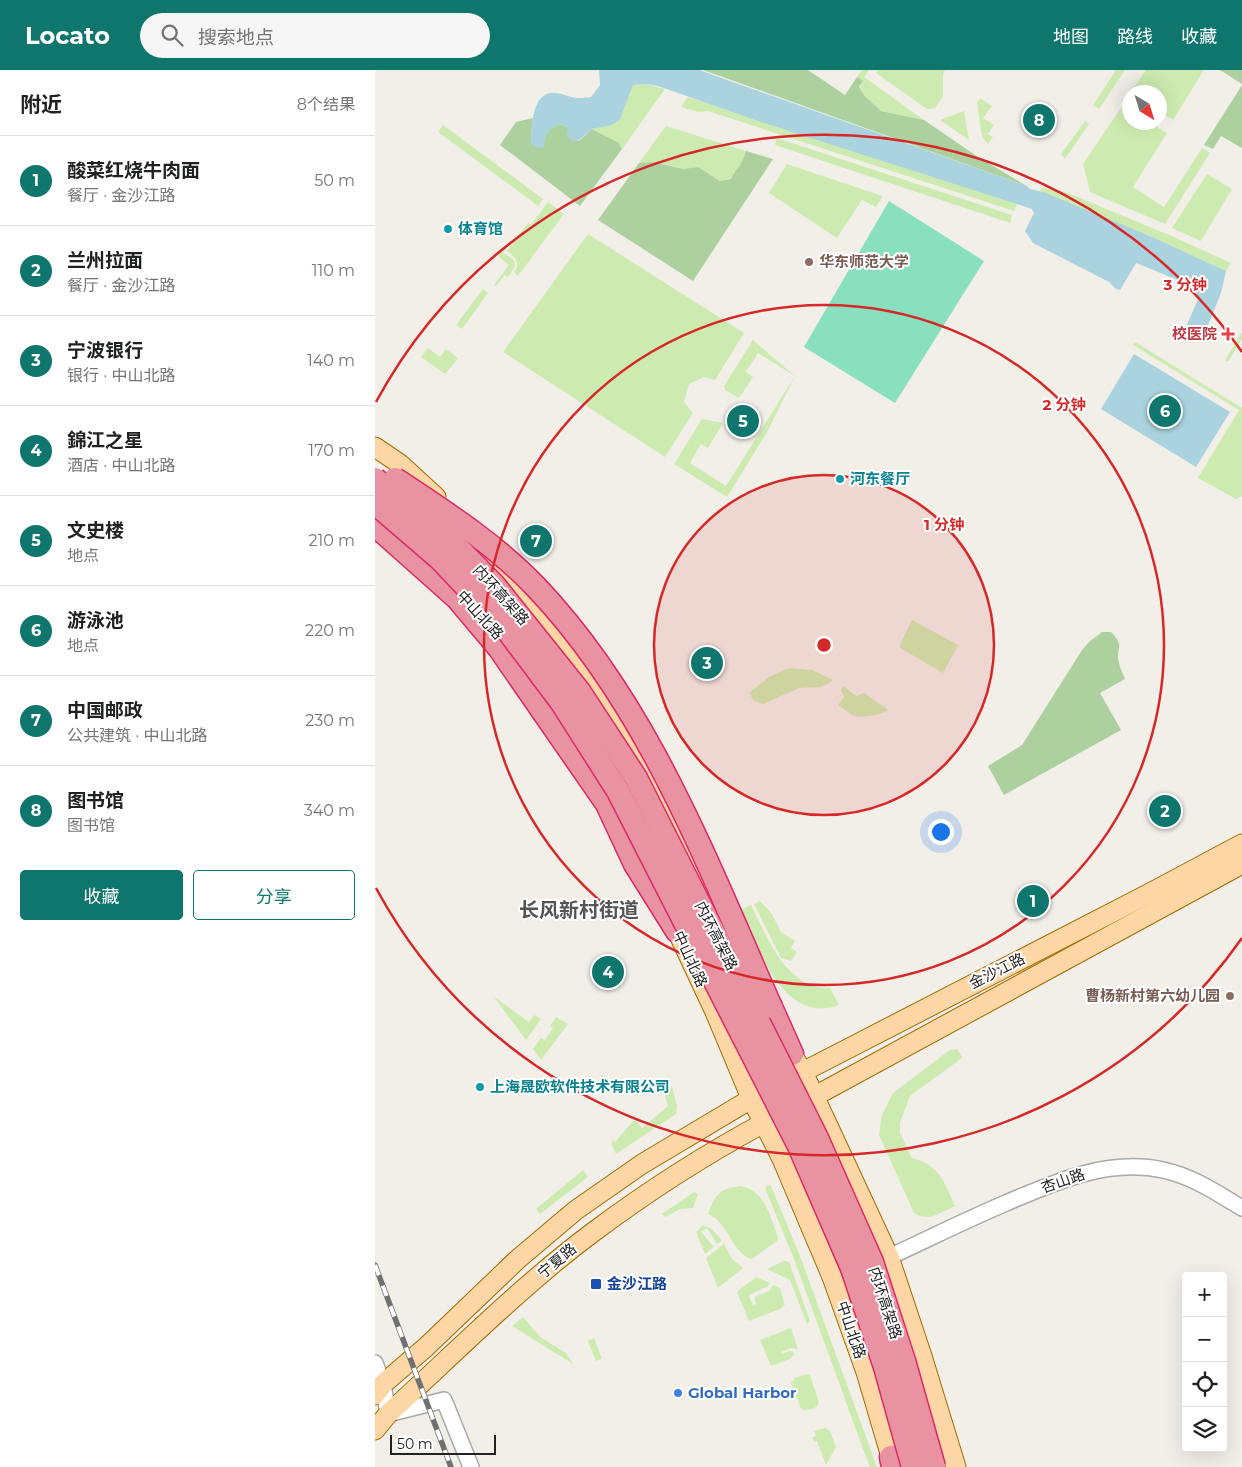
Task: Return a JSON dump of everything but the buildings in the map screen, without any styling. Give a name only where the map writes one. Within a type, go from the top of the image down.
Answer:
[{"type":"highway","points":[[375,468],[477,534],[536,587],[583,642],[631,714],[670,782],[798,1063]]},
{"type":"highway","name":"内环高架路","points":[[375,479],[454,544],[495,586],[579,691],[635,778],[816,1136],[872,1262],[904,1361],[934,1467]]},
{"type":"highway","name":"内环高架路","points":[[375,503],[440,559],[481,599],[508,631],[562,703],[618,790],[799,1146],[852,1268],[885,1367],[913,1467]]},
{"type":"highway","points":[[375,526],[457,598],[499,648],[607,804],[635,864],[677,931]]},
{"type":"main road","points":[[375,447],[400,464],[494,545],[560,613],[580,669]]},
{"type":"main road","points":[[375,468],[470,544],[533,609],[580,669],[647,764],[700,883],[755,997],[798,1063],[889,1257],[956,1467]]},
{"type":"main road","name":"中山北路","points":[[375,518],[475,606],[518,658],[614,797],[715,1012],[751,1098],[782,1159],[832,1277],[866,1372],[893,1464]]},
{"type":"main road","name":"金沙江路","points":[[751,1098],[798,1063],[1150,893],[1242,844]]},
{"type":"main road","name":"金沙江路","points":[[764,1123],[1242,864]]},
{"type":"main road","name":"宁夏路","points":[[379,1390],[518,1258],[576,1210],[642,1164],[751,1098]]},
{"type":"main road","name":"宁夏路","points":[[375,1430],[388,1414],[539,1276],[592,1233],[656,1189],[764,1123]]},
{"type":"street","name":"杏山路","points":[[889,1257],[1044,1187],[1089,1171],[1128,1167],[1163,1170],[1196,1181],[1242,1208]]},
{"type":"street","points":[[375,1364],[379,1390],[388,1414],[444,1400],[471,1467]]},
{"type":"green space","points":[[703,70],[808,70],[845,95],[857,77],[863,81],[859,86],[864,95],[881,111],[924,120],[978,157],[1027,186]]},
{"type":"green space","points":[[862,70],[869,70],[864,77],[924,120],[881,111],[864,95],[857,77]]},
{"type":"green space","points":[[878,70],[945,70],[943,74],[943,96],[935,108],[927,109],[876,73]]},
{"type":"green space","points":[[1116,70],[1125,70],[1099,109],[1093,105]]},
{"type":"green space","points":[[1146,70],[1204,70],[1173,120],[1167,116],[1167,85],[1136,85]]},
{"type":"green space","points":[[1220,70],[1242,70],[1242,84]]},
{"type":"green space","points":[[645,84],[665,89],[622,149],[619,143],[592,129],[611,123],[616,119],[623,109],[633,85]]},
{"type":"green space","points":[[1242,85],[1242,148],[1221,136],[1213,149],[1204,145]]},
{"type":"green space","points":[[688,97],[1017,204],[1014,211],[708,111],[698,112],[681,107]]},
{"type":"green space","points":[[980,98],[992,106],[983,118],[994,125],[988,134],[993,137],[988,144],[982,137],[977,103]]},
{"type":"green space","points":[[1122,106],[1122,130],[1162,130],[1167,133],[1133,187],[1164,207],[1202,148],[1210,153],[1165,224],[1090,192],[1083,164]]},
{"type":"green space","points":[[964,111],[969,140],[940,120]]},
{"type":"green space","points":[[533,118],[531,135],[544,138],[550,129],[559,124],[568,127],[572,141],[579,141],[592,129],[619,143],[622,149],[580,206],[500,145],[516,122]]},
{"type":"green space","points":[[1085,121],[1089,124],[1065,159],[1061,154]]},
{"type":"green space","points":[[443,125],[543,199],[538,206],[438,132]]},
{"type":"green space","points":[[666,126],[746,151],[745,155],[731,179],[720,181],[698,167],[683,169],[653,162],[639,163]]},
{"type":"green space","points":[[777,138],[1012,215],[1010,223],[775,145]]},
{"type":"green space","points":[[746,151],[773,159],[693,281],[598,220],[639,163],[653,162],[683,169],[698,167],[720,181],[731,179]]},
{"type":"green space","points":[[787,164],[883,196],[876,207],[862,200],[837,238],[769,193]]},
{"type":"green space","points":[[1207,174],[1232,189],[1201,241],[1172,228]]},
{"type":"green space","points":[[1041,188],[1063,191],[1231,263],[1226,271],[1150,236],[1039,192]]},
{"type":"green space","points":[[889,201],[984,261],[895,403],[804,347]]},
{"type":"green space","points":[[548,202],[564,214],[518,276],[514,272],[517,266],[516,260],[507,251],[528,223],[531,225]]},
{"type":"green space","points":[[588,234],[744,333],[715,380],[704,377],[689,384],[684,402],[693,413],[665,457],[503,352]]},
{"type":"green space","points":[[504,247],[506,249],[503,253],[514,260],[515,266],[508,277],[505,275],[496,286],[494,285],[509,265],[497,255]]},
{"type":"green space","points":[[483,289],[488,293],[462,329],[456,325]]},
{"type":"green space","points":[[1242,332],[1242,339],[1228,362],[1225,360]]},
{"type":"green space","points":[[753,340],[795,376],[758,353],[746,372],[753,377],[739,398],[725,390],[724,386]]},
{"type":"green space","points":[[1135,342],[1242,408],[1242,496],[1236,499],[1198,478],[1239,410],[1133,345]]},
{"type":"green space","points":[[428,348],[440,357],[446,349],[458,358],[445,374],[421,357]]},
{"type":"green space","points":[[795,376],[766,434],[727,497],[674,464],[702,419],[723,423],[708,448],[701,444],[690,463],[726,486]]},
{"type":"green space","points":[[912,620],[958,645],[943,673],[899,647]]},
{"type":"green space","points":[[1102,632],[1111,632],[1119,644],[1118,658],[1125,679],[1100,693],[1121,730],[1004,795],[988,766],[1022,745],[1082,650]]},
{"type":"green space","points":[[789,668],[812,670],[833,680],[820,687],[799,688],[763,704],[754,701],[749,693],[769,677]]},
{"type":"green space","points":[[843,686],[856,696],[864,693],[888,710],[870,716],[860,717],[852,715],[838,705],[844,697],[841,690]]},
{"type":"green space","points":[[760,901],[772,914],[781,932],[795,941],[791,948],[797,952],[791,961],[781,958],[754,904]]},
{"type":"green space","points":[[751,905],[772,946],[790,971],[802,980],[815,986],[830,988],[839,1005],[819,1009],[803,1004],[788,994],[776,980],[765,962],[740,910]]},
{"type":"green space","points":[[493,996],[529,1022],[534,1015],[541,1019],[526,1040]]},
{"type":"green space","points":[[556,1017],[568,1024],[541,1060],[533,1049],[541,1038],[545,1040],[553,1028],[550,1026]]},
{"type":"green space","points":[[958,1049],[962,1058],[910,1096],[900,1123],[900,1133],[912,1158],[929,1165],[935,1170],[944,1182],[955,1206],[935,1216],[919,1216],[914,1213],[879,1135],[882,1115],[893,1093],[950,1050]]},
{"type":"green space","points":[[672,1086],[677,1106],[676,1114],[616,1154],[612,1140],[615,1142],[635,1119],[642,1128],[668,1106],[664,1093]]},
{"type":"green space","points":[[583,1170],[588,1177],[540,1214],[536,1209]]},
{"type":"green space","points":[[768,1185],[771,1186],[800,1256],[877,1467],[870,1467],[863,1449],[794,1259],[765,1188]]},
{"type":"green space","points":[[740,1186],[748,1188],[761,1198],[778,1237],[777,1241],[752,1259],[740,1252],[721,1224],[708,1214],[713,1201],[722,1191]]},
{"type":"green space","points":[[694,1192],[698,1194],[693,1208],[680,1209],[665,1217],[662,1214]]},
{"type":"green space","points":[[703,1225],[712,1229],[722,1241],[717,1244],[707,1228],[701,1232],[714,1247],[705,1254],[696,1232]]},
{"type":"green space","points":[[724,1244],[732,1259],[743,1268],[718,1288],[706,1258]]},
{"type":"green space","points":[[784,1261],[789,1262],[810,1321],[807,1324],[790,1280],[767,1269]]},
{"type":"green space","points":[[756,1277],[770,1283],[767,1287],[749,1295],[753,1306],[756,1304],[754,1297],[769,1291],[773,1285],[780,1288],[785,1305],[780,1309],[749,1321],[737,1292]]},
{"type":"green space","points":[[523,1317],[540,1337],[566,1353],[573,1364],[512,1326]]},
{"type":"green space","points":[[791,1328],[798,1349],[791,1348],[781,1352],[781,1354],[790,1351],[795,1353],[790,1359],[771,1366],[760,1340]]},
{"type":"green space","points":[[594,1338],[602,1359],[596,1361],[588,1341]]},
{"type":"green space","points":[[807,1374],[810,1375],[819,1402],[814,1408],[806,1410],[801,1409],[791,1383],[795,1378]]},
{"type":"green space","points":[[826,1428],[830,1431],[836,1447],[826,1465],[817,1441],[814,1442],[812,1438],[816,1436],[814,1431]]},
{"type":"water","points":[[599,70],[699,70],[1027,186],[1030,189],[1043,192],[1150,236],[1226,271],[1221,293],[1203,338],[1186,327],[1198,299],[1195,287],[1136,263],[1120,290],[1116,289],[1109,282],[1033,243],[1025,231],[1034,213],[1032,209],[761,122],[658,86],[633,85],[620,119],[612,125],[592,129],[578,141],[572,141],[567,136],[568,127],[559,124],[547,133],[544,147],[537,148],[531,143],[535,111],[542,97],[548,93],[556,93],[576,98],[591,97],[600,85]]},
{"type":"water","points":[[1134,354],[1230,412],[1196,467],[1101,409]]},
{"type":"railway","points":[[375,1265],[451,1467]]},
{"type":"place","name":"图书馆","points":[[1039,120]]},
{"type":"place","name":"体育馆","points":[[448,229]]},
{"type":"place","name":"华东师范大学","points":[[809,262]]},
{"type":"place","name":"校医院","points":[[1228,334]]},
{"type":"place","name":"游泳池","points":[[1165,411]]},
{"type":"place","name":"文史楼","points":[[743,421]]},
{"type":"place","name":"河东餐厅","points":[[840,479]]},
{"type":"place","name":"中国邮政","points":[[536,541]]},
{"type":"place","name":"宁波银行","points":[[707,663]]},
{"type":"place","name":"兰州拉面","points":[[1165,811]]},
{"type":"place","name":"酸菜红烧牛肉面","points":[[1033,901]]},
{"type":"place","name":"錦江之星","points":[[608,972]]},
{"type":"place","name":"曹杨新村第六幼儿园","points":[[1230,996]]},
{"type":"place","name":"上海晟欧软件技术有限公司","points":[[480,1087]]},
{"type":"place","name":"金沙江路","points":[[596,1284]]},
{"type":"place","name":"Global Harbor","points":[[678,1393]]},
{"type":"district","name":"长风新村街道","points":[[579,910]]}]
